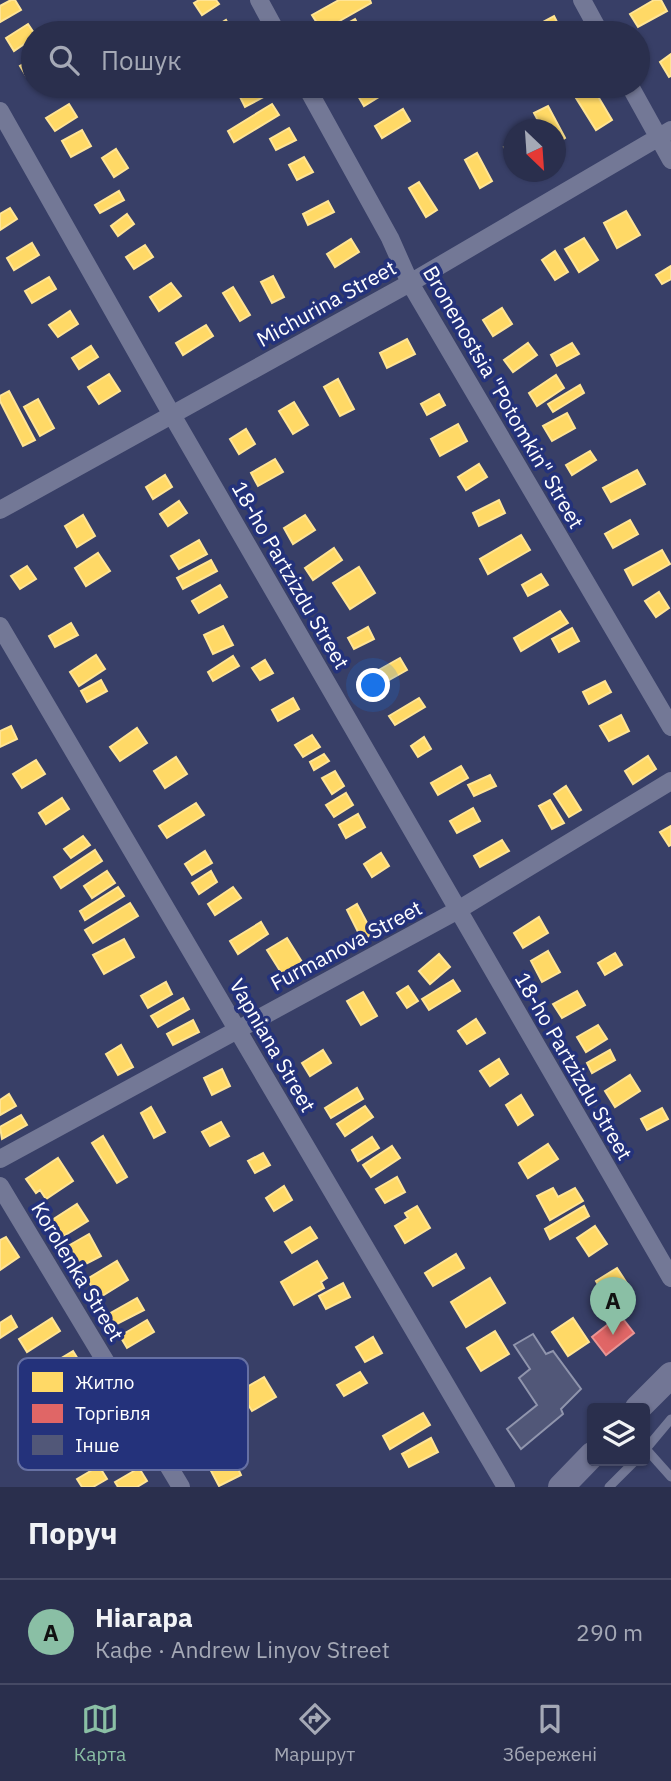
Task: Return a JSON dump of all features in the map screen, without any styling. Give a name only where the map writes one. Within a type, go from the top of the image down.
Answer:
[{"type":"main road","points":[[644,1403],[665,1384]]},
{"type":"main road","points":[[561,1487],[587,1460]]},
{"type":"street","points":[[259,0],[270,21]]},
{"type":"street","points":[[582,0],[593,21]]},
{"type":"street","name":"Bronenostsia \"Potomkin\" Street","points":[[313,98],[390,237],[410,283],[671,727]]},
{"type":"street","points":[[638,98],[665,134],[671,160]]},
{"type":"street","name":"18-ho Partzizdu Street","points":[[0,111],[172,415],[671,1278]]},
{"type":"street","name":"Michurina Street","points":[[0,510],[410,283],[665,134]]},
{"type":"street","name":"Vapniana Street","points":[[0,626],[506,1487]]},
{"type":"street","name":"Furmanova Street","points":[[0,1160],[458,910],[671,781]]},
{"type":"street","name":"Korolenka Street","points":[[0,1186],[103,1358]]},
{"type":"street","name":"Korolenka Street","points":[[171,1470],[181,1487]]},
{"type":"lane","points":[[650,1444],[671,1419]]},
{"type":"lane","points":[[650,1455],[671,1477]]},
{"type":"lane","points":[[609,1487],[630,1466]]},
{"type":"building: Житло","points":[[15,0],[21,10],[0,22],[0,6]]},
{"type":"building: Житло","points":[[199,0],[216,0],[219,4],[202,15],[194,3]]},
{"type":"building: Житло","points":[[339,0],[370,0],[371,3],[340,21],[316,21],[312,15]]},
{"type":"building: Житло","points":[[654,0],[661,0],[667,11],[649,21],[634,21],[630,14]]},
{"type":"building: Житло","points":[[21,28],[21,46],[14,51],[6,38]]},
{"type":"building: Житло","points":[[671,54],[671,76],[669,77],[660,62]]},
{"type":"building: Житло","points":[[240,98],[262,98],[245,107]]},
{"type":"building: Житло","points":[[359,98],[377,98],[364,106]]},
{"type":"building: Житло","points":[[576,98],[599,98],[612,120],[596,130]]},
{"type":"building: Житло","points":[[69,104],[77,117],[55,131],[46,118]]},
{"type":"building: Житло","points":[[272,104],[279,115],[234,142],[228,131]]},
{"type":"building: Житло","points":[[548,106],[555,119],[537,119],[534,113]]},
{"type":"building: Житло","points":[[403,109],[410,121],[382,138],[375,126]]},
{"type":"building: Житло","points":[[289,128],[296,140],[276,150],[270,139]]},
{"type":"building: Житло","points":[[82,130],[91,146],[71,157],[62,141]]},
{"type":"building: Житло","points":[[116,149],[128,168],[114,177],[102,158]]},
{"type":"building: Житло","points":[[477,153],[492,181],[480,188],[465,160]]},
{"type":"building: Житло","points":[[304,157],[313,172],[297,180],[289,165]]},
{"type":"building: Житло","points":[[419,182],[437,210],[426,217],[409,188]]},
{"type":"building: Житло","points":[[119,191],[124,200],[100,213],[95,205]]},
{"type":"building: Житло","points":[[328,201],[334,212],[308,225],[303,214]]},
{"type":"building: Житло","points":[[10,208],[17,219],[0,230],[0,214]]},
{"type":"building: Житло","points":[[626,211],[640,235],[617,248],[604,223]]},
{"type":"building: Житло","points":[[127,214],[134,224],[118,236],[111,226]]},
{"type":"building: Житло","points":[[584,238],[598,260],[579,272],[565,249]]},
{"type":"building: Житло","points":[[351,239],[359,252],[335,267],[327,254]]},
{"type":"building: Житло","points":[[32,243],[39,255],[14,270],[7,258]]},
{"type":"building: Житло","points":[[145,245],[153,257],[134,269],[126,257]]},
{"type":"building: Житло","points":[[555,251],[568,272],[555,280],[542,260]]},
{"type":"building: Житло","points":[[671,266],[671,279],[662,284],[656,275]]},
{"type":"building: Житло","points":[[273,276],[284,297],[272,303],[261,282]]},
{"type":"building: Житло","points":[[49,277],[56,289],[32,303],[25,291]]},
{"type":"building: Житло","points":[[171,283],[181,296],[159,311],[150,297]]},
{"type":"building: Житло","points":[[233,287],[250,315],[240,321],[223,293]]},
{"type":"building: Житло","points":[[502,308],[512,324],[493,336],[483,320]]},
{"type":"building: Житло","points":[[70,311],[78,324],[58,337],[49,325]]},
{"type":"building: Житло","points":[[206,325],[213,336],[183,355],[176,343]]},
{"type":"building: Житло","points":[[407,339],[415,354],[387,368],[380,353]]},
{"type":"building: Житло","points":[[528,343],[537,355],[513,372],[504,360]]},
{"type":"building: Житло","points":[[572,343],[579,354],[557,366],[551,355]]},
{"type":"building: Житло","points":[[91,346],[98,357],[79,369],[72,358]]},
{"type":"building: Житло","points":[[109,374],[120,391],[99,404],[88,387]]},
{"type":"building: Житло","points":[[556,375],[564,388],[537,406],[529,393]]},
{"type":"building: Житло","points":[[338,379],[354,409],[340,416],[324,387]]},
{"type":"building: Житло","points":[[580,385],[584,393],[553,412],[548,404]]},
{"type":"building: Житло","points":[[9,391],[35,440],[23,446],[0,401],[0,396]]},
{"type":"building: Житло","points":[[439,394],[445,405],[427,415],[421,404]]},
{"type":"building: Житло","points":[[38,399],[54,428],[40,436],[24,407]]},
{"type":"building: Житло","points":[[294,402],[308,425],[293,434],[279,411]]},
{"type":"building: Житло","points":[[567,413],[575,428],[552,441],[543,426]]},
{"type":"building: Житло","points":[[458,424],[467,441],[440,456],[431,439]]},
{"type":"building: Житло","points":[[246,429],[255,444],[239,454],[230,439]]},
{"type":"building: Житло","points":[[590,451],[596,460],[572,475],[566,465]]},
{"type":"building: Житло","points":[[275,459],[283,472],[258,486],[251,473]]},
{"type":"building: Житло","points":[[479,464],[487,477],[466,490],[458,477]]},
{"type":"building: Житло","points":[[637,470],[645,484],[611,502],[603,488]]},
{"type":"building: Житло","points":[[165,475],[172,487],[153,499],[146,487]]},
{"type":"building: Житло","points":[[499,500],[505,513],[479,526],[473,513]]},
{"type":"building: Житло","points":[[179,501],[187,513],[168,526],[160,514]]},
{"type":"building: Житло","points":[[83,515],[95,536],[77,547],[65,526]]},
{"type":"building: Житло","points":[[305,515],[315,530],[293,544],[284,528]]},
{"type":"building: Житло","points":[[630,520],[638,534],[613,548],[605,534]]},
{"type":"building: Житло","points":[[521,535],[530,550],[488,574],[480,559]]},
{"type":"building: Житло","points":[[199,540],[207,554],[179,569],[171,556]]},
{"type":"building: Житло","points":[[334,548],[342,560],[313,580],[305,568]]},
{"type":"building: Житло","points":[[662,550],[670,564],[633,585],[625,570]]},
{"type":"building: Житло","points":[[98,553],[110,571],[86,586],[75,568]]},
{"type":"building: Житло","points":[[211,560],[217,571],[183,589],[177,578]]},
{"type":"building: Житло","points":[[27,566],[36,579],[20,589],[11,576]]},
{"type":"building: Житло","points":[[359,567],[375,593],[350,609],[333,583]]},
{"type":"building: Житло","points":[[541,574],[548,585],[528,596],[522,585]]},
{"type":"building: Житло","points":[[220,585],[227,597],[199,613],[192,601]]},
{"type":"building: Житло","points":[[659,592],[669,608],[656,617],[645,601]]},
{"type":"building: Житло","points":[[560,611],[568,623],[521,651],[514,638]]},
{"type":"building: Житло","points":[[71,623],[78,635],[55,647],[49,636]]},
{"type":"building: Житло","points":[[223,626],[233,645],[213,654],[204,635]]},
{"type":"building: Житло","points":[[368,627],[374,639],[354,649],[348,638]]},
{"type":"building: Житло","points":[[572,628],[579,641],[559,652],[552,639]]},
{"type":"building: Житло","points":[[96,655],[105,669],[79,686],[70,672]]},
{"type":"building: Житло","points":[[233,656],[239,666],[213,681],[208,672]]},
{"type":"building: Житло","points":[[400,658],[407,670],[375,688],[368,676]]},
{"type":"building: Житло","points":[[265,660],[273,673],[260,680],[252,668]]},
{"type":"building: Житло","points":[[101,680],[107,691],[87,702],[81,691]]},
{"type":"building: Житло","points":[[605,681],[611,692],[589,704],[583,692]]},
{"type":"building: Житло","points":[[293,698],[299,709],[278,721],[272,710]]},
{"type":"building: Житло","points":[[419,698],[425,707],[395,725],[389,716]]},
{"type":"building: Житло","points":[[621,715],[629,731],[609,741],[600,726]]},
{"type":"building: Житло","points":[[11,726],[17,739],[0,747],[0,731]]},
{"type":"building: Житло","points":[[137,728],[147,743],[120,761],[110,747]]},
{"type":"building: Житло","points":[[312,735],[320,747],[303,757],[295,745]]},
{"type":"building: Житло","points":[[424,737],[431,749],[418,757],[411,746]]},
{"type":"building: Житло","points":[[324,754],[329,761],[314,770],[310,762]]},
{"type":"building: Житло","points":[[648,756],[656,769],[633,784],[625,771]]},
{"type":"building: Житло","points":[[176,757],[187,774],[165,788],[154,771]]},
{"type":"building: Житло","points":[[36,760],[45,774],[22,788],[13,774]]},
{"type":"building: Житло","points":[[461,766],[468,778],[438,795],[431,783]]},
{"type":"building: Житло","points":[[335,771],[344,786],[332,794],[322,778]]},
{"type":"building: Житло","points":[[490,775],[496,786],[474,796],[468,785]]},
{"type":"building: Житло","points":[[566,786],[581,810],[569,817],[554,794]]},
{"type":"building: Житло","points":[[346,793],[353,805],[334,817],[326,805]]},
{"type":"building: Житло","points":[[62,798],[69,809],[46,824],[39,813]]},
{"type":"building: Житло","points":[[550,800],[564,823],[552,829],[539,806]]},
{"type":"building: Житло","points":[[196,803],[204,815],[167,838],[159,826]]},
{"type":"building: Житло","points":[[473,808],[480,821],[457,833],[450,821]]},
{"type":"building: Житло","points":[[358,814],[365,827],[346,838],[339,825]]},
{"type":"building: Житло","points":[[671,826],[671,845],[669,846],[660,832]]},
{"type":"building: Житло","points":[[83,836],[90,845],[71,858],[64,849]]},
{"type":"building: Житло","points":[[502,840],[509,851],[480,867],[474,856]]},
{"type":"building: Житло","points":[[95,850],[102,861],[61,888],[54,877]]},
{"type":"building: Житло","points":[[205,851],[212,863],[192,875],[185,864]]},
{"type":"building: Житло","points":[[381,853],[389,866],[372,877],[364,864]]},
{"type":"building: Житло","points":[[107,871],[115,883],[92,898],[84,886]]},
{"type":"building: Житло","points":[[211,871],[217,882],[199,894],[192,883]]},
{"type":"building: Житло","points":[[118,887],[124,896],[85,920],[80,911]]},
{"type":"building: Житло","points":[[233,887],[241,898],[215,915],[208,904]]},
{"type":"building: Житло","points":[[130,903],[138,916],[93,943],[85,930]]},
{"type":"building: Житло","points":[[357,904],[373,934],[362,940],[347,910]]},
{"type":"building: Житло","points":[[539,917],[548,933],[523,948],[514,933]]},
{"type":"building: Житло","points":[[261,922],[268,934],[238,954],[230,941]]},
{"type":"building: Житло","points":[[287,938],[302,962],[282,974],[267,950]]},
{"type":"building: Житло","points":[[124,939],[134,957],[104,974],[93,955]]},
{"type":"building: Житло","points":[[548,951],[560,972],[542,982],[531,961]]},
{"type":"building: Житло","points":[[615,953],[622,965],[605,975],[598,963]]},
{"type":"building: Житло","points":[[439,954],[450,967],[430,984],[419,971]]},
{"type":"building: Житло","points":[[453,980],[460,991],[429,1010],[422,999]]},
{"type":"building: Житло","points":[[166,982],[172,994],[148,1008],[141,996]]},
{"type":"building: Житло","points":[[408,986],[418,1001],[407,1008],[397,993]]},
{"type":"building: Житло","points":[[577,991],[585,1005],[562,1018],[553,1004]]},
{"type":"building: Житло","points":[[363,992],[377,1016],[361,1025],[347,1001]]},
{"type":"building: Житло","points":[[183,998],[189,1009],[158,1027],[151,1016]]},
{"type":"building: Житло","points":[[476,1019],[485,1033],[467,1044],[458,1031]]},
{"type":"building: Житло","points":[[193,1020],[199,1032],[173,1045],[167,1034]]},
{"type":"building: Житло","points":[[598,1025],[607,1039],[586,1052],[577,1037]]},
{"type":"building: Житло","points":[[121,1045],[133,1067],[118,1075],[106,1054]]},
{"type":"building: Житло","points":[[323,1050],[331,1063],[310,1076],[302,1063]]},
{"type":"building: Житло","points":[[610,1050],[615,1060],[592,1073],[587,1063]]},
{"type":"building: Житло","points":[[499,1059],[508,1074],[490,1086],[480,1071]]},
{"type":"building: Житло","points":[[222,1069],[230,1086],[212,1095],[204,1078]]},
{"type":"building: Житло","points":[[630,1075],[640,1091],[615,1107],[605,1091]]},
{"type":"building: Житло","points":[[357,1088],[363,1099],[331,1118],[325,1108]]},
{"type":"building: Житло","points":[[9,1094],[16,1106],[0,1115],[0,1100]]},
{"type":"building: Житло","points":[[521,1095],[533,1115],[518,1125],[506,1105]]},
{"type":"building: Житло","points":[[365,1106],[373,1117],[345,1136],[337,1124]]},
{"type":"building: Житло","points":[[151,1107],[165,1132],[154,1138],[141,1113]]},
{"type":"building: Житло","points":[[662,1108],[668,1119],[647,1130],[641,1119]]},
{"type":"building: Житло","points":[[21,1115],[27,1125],[2,1139],[0,1127]]},
{"type":"building: Житло","points":[[221,1122],[229,1136],[210,1146],[202,1132]]},
{"type":"building: Житло","points":[[103,1136],[127,1177],[117,1183],[92,1143]]},
{"type":"building: Житло","points":[[372,1137],[379,1148],[358,1161],[352,1150]]},
{"type":"building: Житло","points":[[548,1144],[558,1159],[528,1178],[519,1163]]},
{"type":"building: Житло","points":[[392,1146],[400,1158],[371,1177],[363,1165]]},
{"type":"building: Житло","points":[[263,1153],[270,1165],[255,1173],[248,1161]]},
{"type":"building: Житло","points":[[58,1158],[73,1181],[46,1199],[40,1190],[36,1193],[26,1179]]},
{"type":"building: Житло","points":[[397,1177],[405,1192],[385,1203],[376,1189]]},
{"type":"building: Житло","points":[[284,1186],[292,1200],[274,1211],[266,1198]]},
{"type":"building: Житло","points":[[553,1188],[558,1197],[575,1188],[583,1201],[550,1220],[537,1196]]},
{"type":"building: Житло","points":[[77,1204],[88,1221],[62,1237],[52,1220]]},
{"type":"building: Житло","points":[[417,1206],[430,1228],[405,1243],[395,1226],[408,1218],[405,1213]]},
{"type":"building: Житло","points":[[584,1206],[589,1216],[550,1239],[545,1229]]},
{"type":"building: Житло","points":[[595,1226],[607,1244],[589,1256],[577,1238]]},
{"type":"building: Житло","points":[[310,1227],[317,1238],[292,1253],[285,1242]]},
{"type":"building: Житло","points":[[89,1234],[101,1256],[80,1267],[68,1246]]},
{"type":"building: Житло","points":[[6,1237],[19,1257],[0,1270],[0,1240]]},
{"type":"building: Житло","points":[[456,1254],[464,1268],[433,1286],[425,1273]]},
{"type":"building: Житло","points":[[117,1261],[128,1280],[99,1298],[87,1279]]},
{"type":"building: Житло","points":[[317,1261],[327,1278],[321,1282],[324,1288],[294,1305],[281,1282]]},
{"type":"building: Житло","points":[[617,1268],[628,1285],[607,1299],[596,1281]]},
{"type":"building: Житло","points":[[490,1278],[505,1303],[466,1327],[451,1302]]},
{"type":"building: Житло","points":[[343,1283],[350,1297],[326,1309],[319,1296]]},
{"type":"building: Житло","points":[[137,1298],[144,1310],[115,1325],[109,1314]]},
{"type":"building: Житло","points":[[11,1316],[17,1327],[0,1338],[0,1323]]},
{"type":"building: Житло","points":[[52,1318],[60,1331],[27,1352],[19,1339]]},
{"type":"building: Житло","points":[[573,1318],[589,1342],[568,1356],[552,1332]]},
{"type":"building: Житло","points":[[147,1320],[154,1332],[127,1348],[120,1336]]},
{"type":"building: Житло","points":[[495,1331],[509,1354],[481,1371],[467,1348]]},
{"type":"building: Житло","points":[[373,1337],[382,1353],[365,1362],[356,1347]]},
{"type":"building: Житло","points":[[73,1351],[77,1358],[61,1358]]},
{"type":"building: Житло","points":[[360,1372],[367,1383],[344,1396],[337,1385]]},
{"type":"building: Житло","points":[[264,1377],[276,1397],[252,1411],[248,1404],[248,1386]]},
{"type":"building: Житло","points":[[423,1413],[430,1425],[390,1449],[383,1436]]},
{"type":"building: Житло","points":[[431,1438],[438,1452],[409,1467],[402,1454]]},
{"type":"building: Житло","points":[[92,1470],[101,1470],[107,1479],[93,1487],[82,1487],[77,1479]]},
{"type":"building: Житло","points":[[136,1470],[140,1470],[147,1481],[137,1487],[118,1487],[115,1482]]},
{"type":"building: Житло","points":[[211,1470],[239,1470],[241,1475],[219,1486]]},
{"type":"building: Торгівля","points":[[620,1315],[634,1333],[606,1355],[592,1337]]},
{"type":"building: Інше","points":[[533,1334],[546,1354],[553,1351],[581,1389],[561,1409],[563,1414],[521,1449],[507,1429],[537,1405],[519,1378],[530,1369],[514,1345]]},
{"type":"place","name":"Ніагара","points":[[613,1335]]}]
